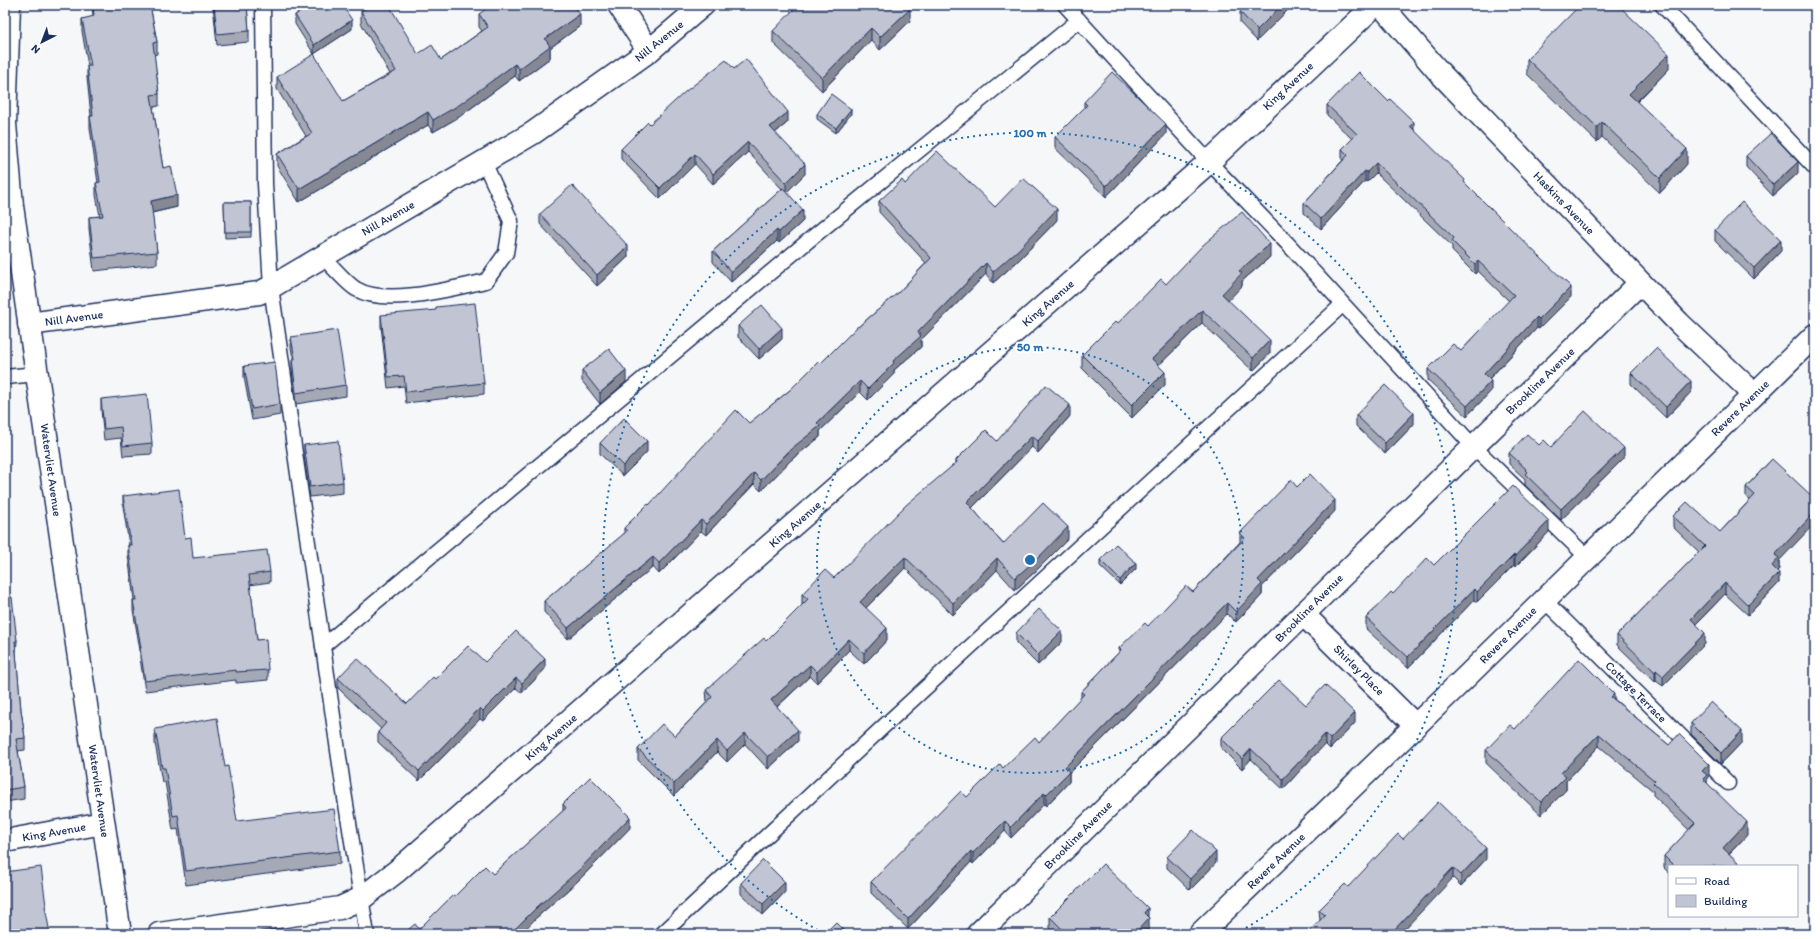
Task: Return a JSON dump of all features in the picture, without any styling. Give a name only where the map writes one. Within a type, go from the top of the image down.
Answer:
[{"type":"street","name":"Watervliet Avenue","points":[[9,5],[5,124],[12,206],[11,238],[29,324],[37,374],[120,934]]},
{"type":"street","points":[[619,5],[649,51]]},
{"type":"street","name":"Nill Avenue","points":[[29,324],[259,293],[533,134],[649,51],[703,5]]},
{"type":"street","name":"King Avenue","points":[[159,934],[340,908],[362,898],[415,855],[1209,162],[1375,5]]},
{"type":"street","name":"Haskins Avenue","points":[[1381,5],[1439,72],[1640,283],[1679,323],[1754,394]]},
{"type":"street","name":"Brookline Avenue","points":[[982,933],[1303,614],[1640,283]]},
{"type":"street","name":"Revere Avenue","points":[[1200,934],[1815,335]]},
{"type":"street","name":"Shirley Place","points":[[1303,614],[1415,725]]},
{"type":"street","name":"King Avenue","points":[[5,841],[104,823]]},
{"type":"lane","points":[[1065,5],[1474,446],[1587,557]]},
{"type":"lane","points":[[1662,5],[1815,168]]},
{"type":"lane","points":[[266,7],[265,184],[271,287],[343,784],[367,934]]},
{"type":"lane","points":[[323,646],[814,236],[1079,20]]},
{"type":"lane","points":[[323,257],[355,289],[379,296],[431,293],[486,281],[506,253],[511,221],[484,162]]},
{"type":"lane","points":[[662,934],[890,721],[1342,305]]},
{"type":"lane","points":[[5,377],[37,374]]},
{"type":"lane","name":"Cottage Terrace","points":[[1544,600],[1728,784]]},
{"type":"building","points":[[93,5],[150,5],[157,42],[153,43],[159,94],[151,95],[163,168],[171,166],[177,195],[151,201],[157,252],[94,258],[89,217],[103,216],[96,183],[100,182],[90,116],[93,116],[87,66],[91,66],[82,19],[94,16]]},
{"type":"building","points":[[214,5],[247,5],[249,31],[217,34]]},
{"type":"building","points":[[307,5],[342,5],[352,20],[314,45],[295,15],[308,7]]},
{"type":"building","points":[[371,5],[389,5],[418,54],[432,45],[441,60],[488,27],[479,14],[491,5],[573,5],[580,14],[545,39],[550,46],[519,69],[515,64],[459,105],[433,120],[428,112],[299,189],[277,154],[312,133],[277,77],[314,54],[343,101],[396,71],[361,11]]},
{"type":"building","points":[[798,5],[906,5],[910,9],[880,37],[871,28],[822,78],[773,31]]},
{"type":"building","points":[[1247,5],[1282,5],[1257,30],[1240,12]]},
{"type":"building","points":[[1580,5],[1618,5],[1669,54],[1629,94],[1687,149],[1660,178],[1602,122],[1597,127],[1527,59]]},
{"type":"building","points":[[746,59],[788,112],[770,127],[805,164],[786,183],[748,142],[713,174],[695,154],[660,188],[621,149],[648,122],[650,124],[686,91],[726,60],[734,69]]},
{"type":"building","points":[[1112,72],[1166,124],[1106,186],[1055,137],[1087,105],[1084,102]]},
{"type":"building","points":[[1359,72],[1388,101],[1390,99],[1414,122],[1410,126],[1465,180],[1464,182],[1510,228],[1571,287],[1539,319],[1537,317],[1484,374],[1491,381],[1467,406],[1428,369],[1453,344],[1461,351],[1514,295],[1478,261],[1475,264],[1452,241],[1454,238],[1376,163],[1367,172],[1365,171],[1321,219],[1304,203],[1348,155],[1342,149],[1357,134],[1327,105]]},
{"type":"building","points":[[831,94],[851,109],[836,128],[817,114]]},
{"type":"building","points":[[1771,133],[1798,162],[1773,185],[1746,156]]},
{"type":"building","points":[[937,151],[995,207],[1023,178],[1057,209],[1019,249],[993,272],[986,263],[918,332],[921,336],[893,361],[894,363],[868,389],[860,381],[817,423],[820,426],[791,449],[761,480],[754,473],[706,524],[701,520],[659,563],[653,557],[568,628],[544,601],[627,531],[624,528],[648,504],[649,505],[736,410],[749,423],[790,390],[819,361],[821,363],[858,326],[899,292],[931,258],[879,201],[902,180],[905,184]]},
{"type":"building","points":[[572,185],[628,246],[597,275],[540,214]]},
{"type":"building","points":[[783,188],[803,210],[779,232],[777,230],[731,272],[713,251]]},
{"type":"building","points":[[224,202],[251,202],[251,232],[225,232]]},
{"type":"building","points":[[1742,202],[1781,240],[1754,268],[1715,230]]},
{"type":"building","points":[[1242,212],[1270,244],[1239,271],[1242,273],[1222,294],[1270,340],[1253,358],[1202,310],[1152,359],[1165,372],[1132,405],[1082,355],[1115,322],[1117,324],[1161,279],[1166,284],[1203,245]]},
{"type":"building","points":[[475,303],[484,383],[406,392],[404,376],[388,377],[381,315],[436,310],[436,307]]},
{"type":"building","points":[[762,305],[782,328],[759,349],[738,326]]},
{"type":"building","points":[[337,330],[346,385],[296,393],[292,359],[295,359],[291,337]]},
{"type":"building","points":[[1656,348],[1691,381],[1666,407],[1631,373]]},
{"type":"building","points":[[609,349],[626,371],[600,393],[582,370]]},
{"type":"building","points":[[275,362],[280,404],[252,409],[244,366]]},
{"type":"building","points":[[1046,385],[1070,405],[1038,441],[1032,436],[967,502],[1003,544],[1043,503],[1068,527],[1039,557],[1015,578],[997,558],[953,603],[905,557],[860,602],[887,628],[864,653],[849,639],[817,672],[810,665],[771,700],[798,730],[768,757],[745,733],[727,751],[717,740],[674,784],[638,749],[662,724],[675,736],[712,697],[706,690],[764,638],[766,641],[808,599],[802,594],[825,570],[834,578],[906,505],[957,462],[956,460],[986,430],[997,441]]},
{"type":"building","points":[[1385,385],[1414,413],[1385,443],[1356,415]]},
{"type":"building","points":[[147,394],[152,443],[123,446],[121,427],[104,429],[101,399]]},
{"type":"building","points":[[1585,411],[1624,448],[1561,509],[1525,474],[1527,472],[1525,470],[1526,469],[1509,453],[1527,434],[1539,445],[1544,440],[1551,447]]},
{"type":"building","points":[[624,418],[647,441],[623,466],[600,443]]},
{"type":"building","points":[[338,441],[343,482],[310,487],[304,445]]},
{"type":"building","points":[[1772,459],[1815,499],[1815,512],[1775,555],[1779,558],[1772,566],[1779,573],[1748,605],[1725,583],[1691,619],[1705,633],[1663,676],[1656,670],[1655,672],[1617,635],[1705,546],[1673,516],[1687,502],[1720,532],[1755,495],[1746,487]]},
{"type":"building","points":[[1310,474],[1335,500],[1258,580],[1262,584],[1236,612],[1227,603],[1065,767],[1069,772],[1046,795],[1044,793],[1011,827],[1005,821],[973,853],[971,851],[908,919],[871,882],[961,791],[967,797],[1000,764],[1003,768],[1035,737],[1039,742],[1084,694],[1081,692],[1121,650],[1119,648],[1145,623],[1148,626],[1186,586],[1193,592],[1245,538],[1240,533],[1291,480],[1297,487]]},
{"type":"building","points":[[1513,486],[1549,521],[1477,592],[1474,589],[1408,657],[1366,618],[1391,592],[1393,594],[1427,558],[1434,565]]},
{"type":"building","points":[[179,489],[185,538],[191,537],[193,558],[267,550],[270,572],[249,575],[257,640],[266,639],[268,670],[236,672],[236,670],[145,681],[133,600],[136,600],[128,545],[131,545],[123,496]]},
{"type":"building","points":[[1116,544],[1136,563],[1120,580],[1100,560]]},
{"type":"building","points":[[5,572],[9,598],[12,597],[17,641],[15,641],[21,710],[25,738],[16,739],[24,787],[5,790]]},
{"type":"building","points":[[1039,609],[1062,631],[1038,655],[1016,633]]},
{"type":"building","points":[[516,631],[545,659],[522,683],[516,678],[483,711],[480,708],[419,771],[378,732],[386,723],[338,678],[357,658],[407,704],[433,677],[435,679],[468,646],[485,662]]},
{"type":"building","points":[[1579,659],[1614,694],[1611,697],[1669,745],[1679,734],[1709,764],[1702,771],[1707,775],[1703,779],[1747,822],[1723,848],[1741,865],[1673,865],[1664,856],[1695,823],[1653,783],[1655,781],[1599,734],[1561,773],[1566,777],[1541,802],[1486,750],[1510,725],[1515,729]]},
{"type":"building","points":[[1279,680],[1306,705],[1325,685],[1355,713],[1330,739],[1325,734],[1283,779],[1251,749],[1242,759],[1221,738]]},
{"type":"building","points":[[1711,702],[1742,731],[1721,753],[1691,723]]},
{"type":"building","points":[[217,718],[225,767],[228,766],[237,821],[334,809],[340,851],[186,871],[178,815],[173,816],[165,768],[162,768],[155,729]]},
{"type":"building","points":[[590,777],[630,817],[579,870],[536,908],[510,934],[403,934],[415,924],[419,929],[485,866],[493,874],[566,808],[563,804]]},
{"type":"building","points":[[1438,802],[1486,848],[1461,875],[1453,868],[1393,931],[1395,934],[1307,934],[1325,915],[1319,910],[1345,884],[1348,887],[1398,834],[1403,839]]},
{"type":"building","points":[[1193,830],[1216,852],[1190,879],[1167,857]]},
{"type":"building","points":[[763,860],[785,882],[763,904],[741,883]]},
{"type":"building","points":[[1103,864],[1148,908],[1144,913],[1149,918],[1134,934],[1067,934],[1050,917]]},
{"type":"building","points":[[41,867],[45,906],[50,934],[5,934],[5,872]]},
{"type":"building","points":[[836,922],[848,934],[824,934]]}]
